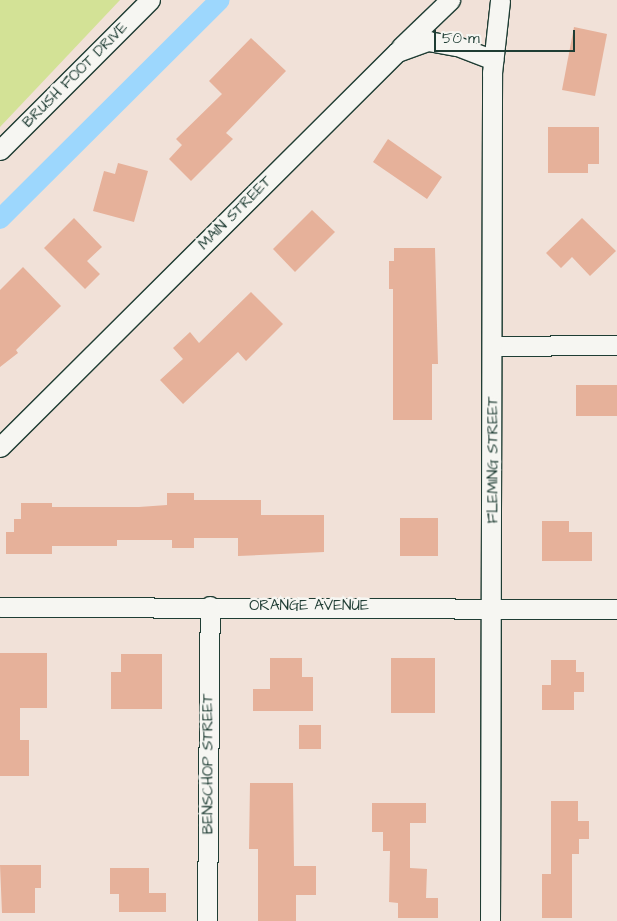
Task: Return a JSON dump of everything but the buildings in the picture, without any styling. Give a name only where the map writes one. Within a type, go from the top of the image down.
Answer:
[{"type":"street","name":"BRUSH FOOT DRIVE","points":[[0,150],[150,0]]},
{"type":"street","points":[[397,52],[450,0]]},
{"type":"street","name":"FLEMING STREET","points":[[490,921],[494,346],[493,60],[500,0]]},
{"type":"street","name":"MAIN STREET","points":[[0,446],[397,52],[428,41],[457,46],[493,60]]},
{"type":"street","points":[[494,346],[617,345]]},
{"type":"street","name":"BENSCHOP STREET","points":[[207,921],[210,606]]},
{"type":"street","name":"ORANGE AVENUE","points":[[0,607],[492,606],[617,609]]},
{"type":"green space","points":[[0,0],[120,0],[0,127]]},
{"type":"waterway","points":[[0,219],[220,0]]}]
